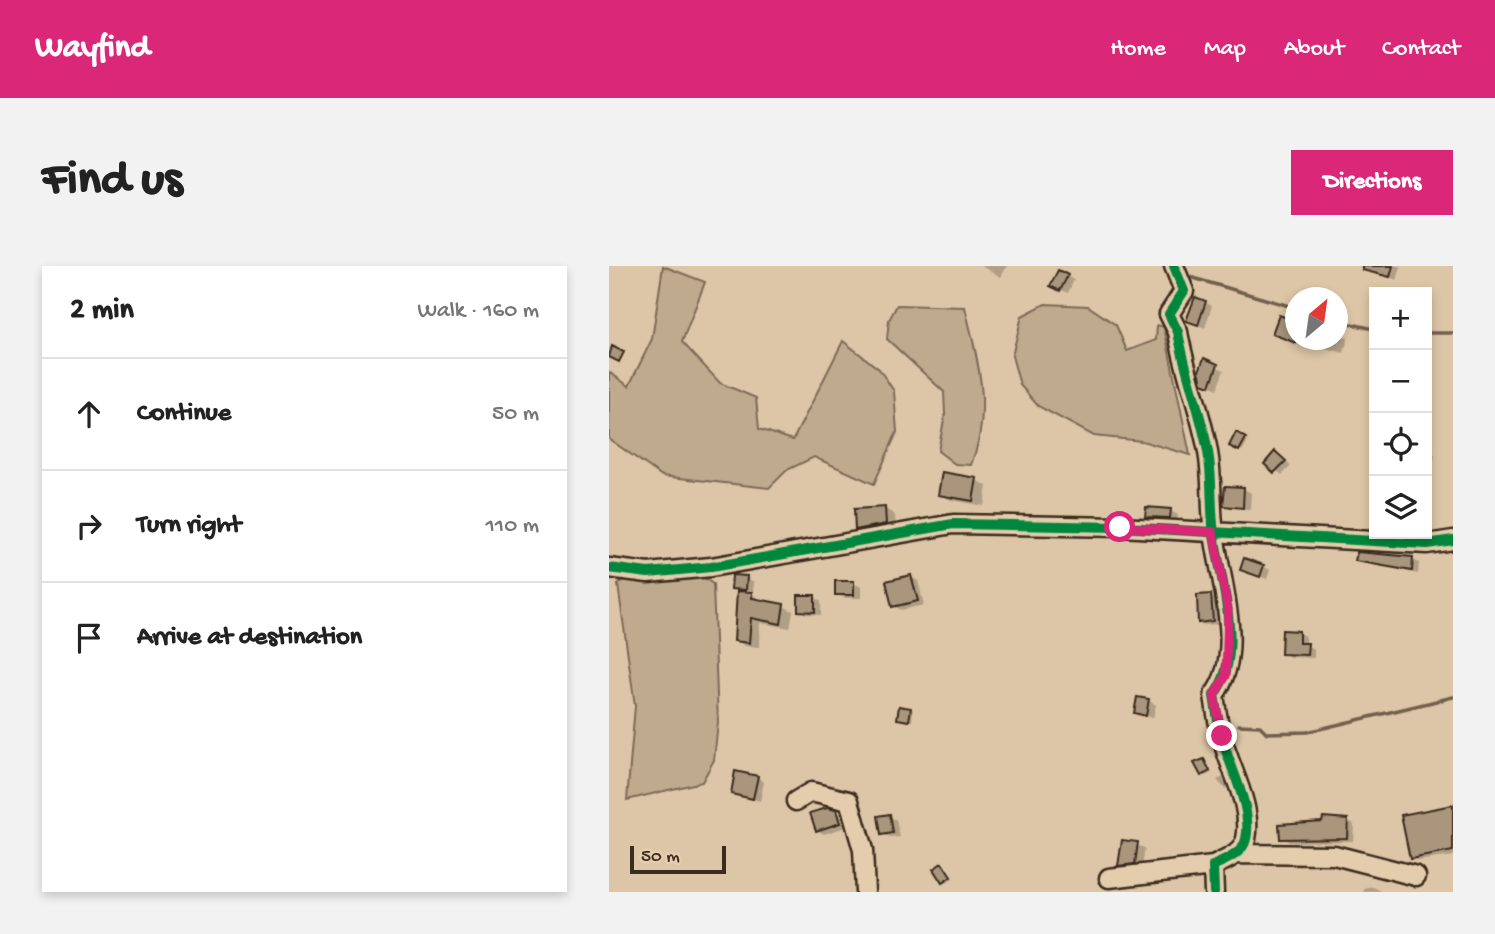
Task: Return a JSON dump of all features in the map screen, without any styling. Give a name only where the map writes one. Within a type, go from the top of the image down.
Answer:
[{"type":"street","points":[[1174,266],[1184,291],[1169,314],[1178,332],[1207,448],[1212,476],[1213,532],[1228,609],[1226,676],[1214,695],[1222,736],[1244,802],[1246,841],[1237,854]]},
{"type":"street","points":[[609,568],[648,573],[712,567],[953,524],[1213,532],[1427,544],[1453,540]]},
{"type":"street","points":[[796,801],[811,792],[849,801],[863,850],[865,892]]},
{"type":"street","points":[[1109,878],[1213,866],[1237,854],[1334,855],[1416,876]]},
{"type":"street","points":[[1213,866],[1214,892]]},
{"type":"shaded area","points":[[663,266],[705,282],[682,342],[720,383],[756,398],[759,429],[793,440],[843,341],[879,369],[894,391],[897,432],[874,484],[814,457],[787,470],[769,488],[662,476],[609,439],[609,372],[629,386],[652,339]]},
{"type":"shaded area","points":[[1045,304],[1088,306],[1116,325],[1127,351],[1156,340],[1157,325],[1164,327],[1190,455],[1142,441],[1094,436],[1038,406],[1020,385],[1012,356],[1022,316]]},
{"type":"shaded area","points":[[897,305],[965,307],[978,367],[982,405],[978,444],[971,465],[955,464],[938,451],[945,415],[944,392],[887,339],[889,320]]},
{"type":"shaded area","points":[[628,576],[704,578],[713,584],[718,723],[714,760],[702,782],[627,800],[635,706],[618,585]]},
{"type":"building","points":[[1362,266],[1393,266],[1390,277],[1362,270]]},
{"type":"building","points":[[1058,270],[1068,275],[1060,291],[1050,286]]},
{"type":"building","points":[[1195,297],[1206,301],[1198,325],[1186,321]]},
{"type":"building","points":[[1279,315],[1285,317],[1285,339],[1272,334]]},
{"type":"building","points":[[612,346],[624,352],[619,362],[609,357]]},
{"type":"building","points":[[1204,358],[1218,364],[1210,386],[1202,383],[1199,371]]},
{"type":"building","points":[[1236,432],[1246,438],[1239,451],[1229,446]]},
{"type":"building","points":[[1275,451],[1286,461],[1274,473],[1264,464]]},
{"type":"building","points":[[942,472],[977,478],[973,501],[938,495]]},
{"type":"building","points":[[1225,486],[1244,487],[1243,508],[1223,506]]},
{"type":"building","points":[[885,507],[886,524],[855,530],[854,509]]},
{"type":"building","points":[[1146,507],[1171,509],[1170,518],[1145,517]]},
{"type":"building","points":[[1357,552],[1413,557],[1412,571],[1355,561]]},
{"type":"building","points":[[1244,558],[1264,565],[1260,577],[1240,570]]},
{"type":"building","points":[[732,575],[747,576],[746,590],[731,589]]},
{"type":"building","points":[[911,575],[918,601],[892,607],[886,581]]},
{"type":"building","points":[[835,581],[854,581],[854,595],[835,595]]},
{"type":"building","points":[[737,591],[752,592],[752,598],[784,604],[781,624],[751,618],[749,643],[734,641]]},
{"type":"building","points":[[1211,594],[1213,621],[1198,623],[1197,595]]},
{"type":"building","points":[[798,595],[815,595],[815,612],[798,611]]},
{"type":"building","points":[[1282,630],[1299,631],[1299,643],[1308,643],[1307,655],[1281,654]]},
{"type":"building","points":[[1137,697],[1149,699],[1146,716],[1134,713]]},
{"type":"building","points":[[899,706],[911,708],[909,721],[897,719]]},
{"type":"building","points":[[1204,759],[1210,771],[1201,776],[1194,763]]},
{"type":"building","points":[[735,771],[758,776],[753,799],[731,794]]},
{"type":"building","points":[[1453,805],[1453,851],[1410,859],[1401,815]]},
{"type":"building","points":[[827,808],[836,810],[840,823],[816,831],[810,813]]},
{"type":"building","points":[[890,814],[893,833],[881,835],[878,816]]},
{"type":"building","points":[[1323,817],[1348,819],[1347,838],[1280,839],[1279,824],[1322,821]]},
{"type":"building","points":[[1122,840],[1138,842],[1135,864],[1118,866]]},
{"type":"building","points":[[942,863],[951,877],[942,883],[933,869]]},
{"type":"waterway","points":[[1183,275],[1285,305]]},
{"type":"waterway","points":[[1348,323],[1369,328]]},
{"type":"waterway","points":[[1432,333],[1453,333]]},
{"type":"waterway","points":[[1239,725],[1260,726],[1267,733],[1307,732],[1453,697]]},
{"type":"cycle path","points":[[1174,266],[1184,291],[1169,314],[1178,332],[1208,452],[1214,533],[1228,616],[1228,659],[1223,678],[1214,695],[1221,733],[1244,801],[1247,827],[1246,839],[1241,849],[1213,866],[1214,892]]},
{"type":"cycle path","points":[[609,568],[648,573],[711,567],[953,524],[1120,527],[1427,544],[1453,540]]},
{"type":"route","points":[[1120,527],[1213,532],[1228,609],[1226,676],[1214,695],[1222,736]]}]
